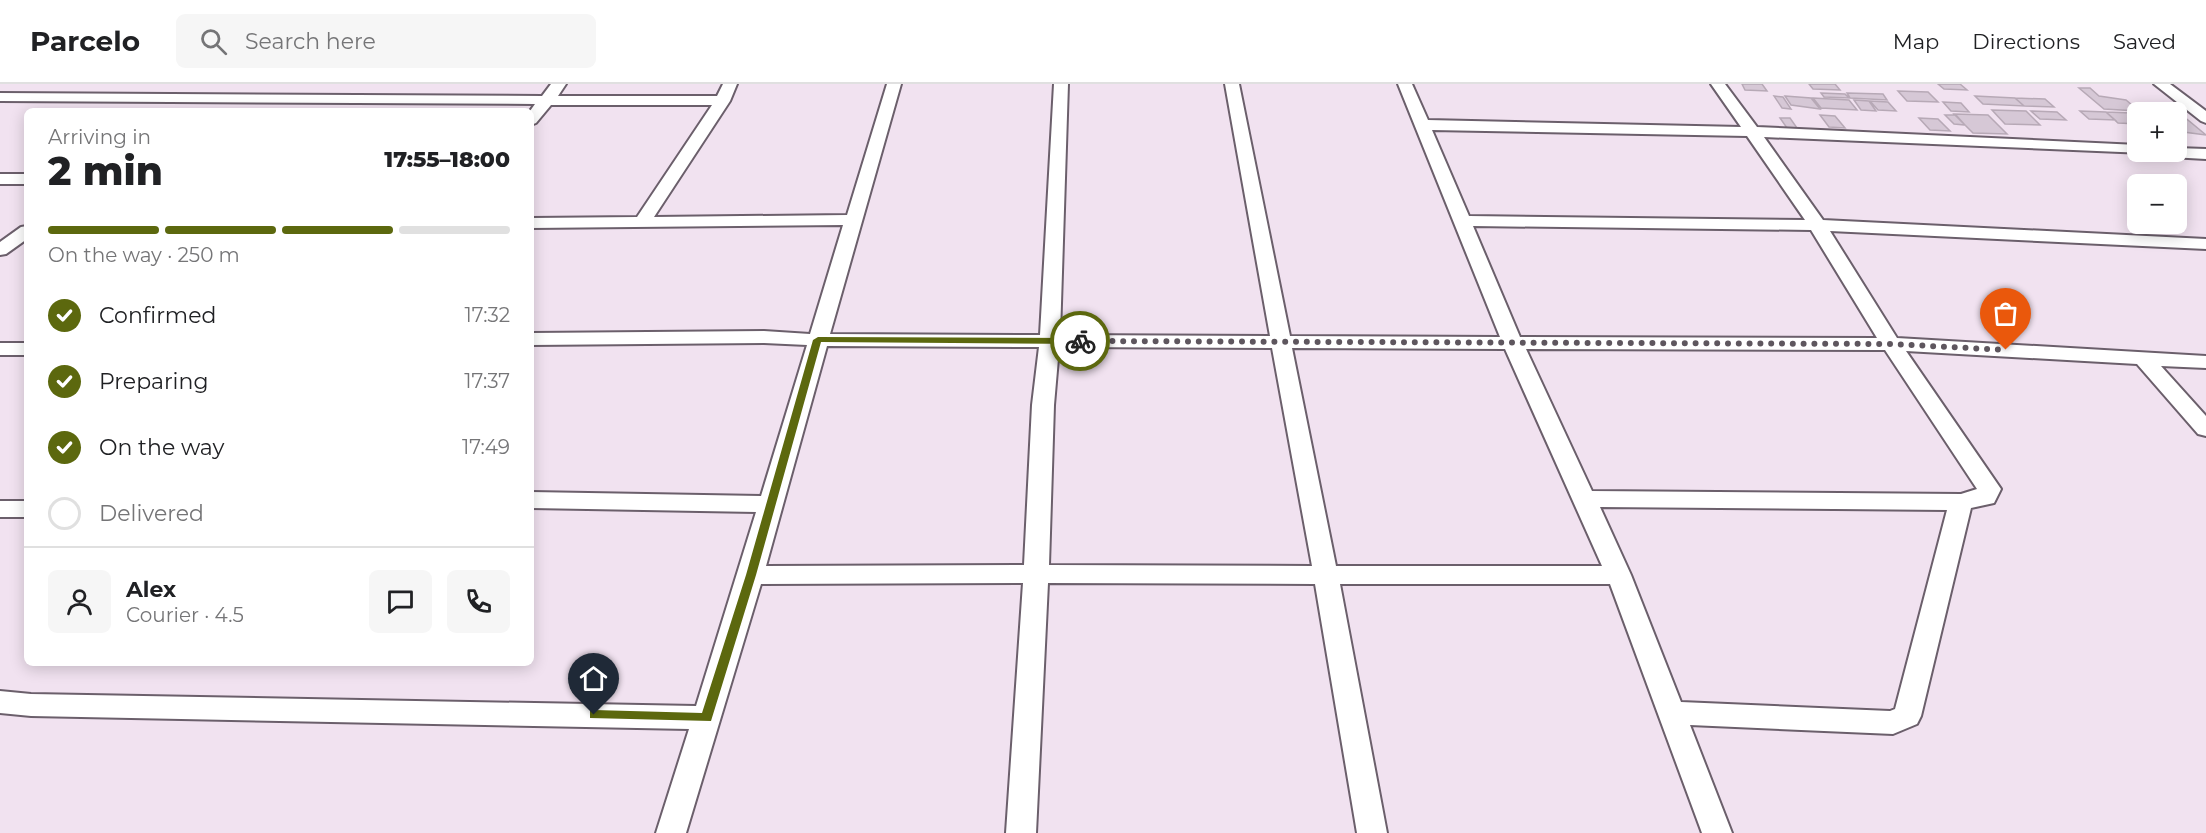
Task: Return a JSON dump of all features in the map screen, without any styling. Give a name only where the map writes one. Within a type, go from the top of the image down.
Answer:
[{"type":"street","points":[[27,97],[47,84]]},
{"type":"street","points":[[184,108],[215,84]]},
{"type":"street","points":[[373,99],[388,84]]},
{"type":"street","points":[[534,116],[559,84]]},
{"type":"street","points":[[642,222],[722,101],[730,84]]},
{"type":"street","points":[[671,833],[751,575],[894,84]]},
{"type":"street","points":[[1021,833],[1043,405],[1050,341],[1061,84]]},
{"type":"street","points":[[1232,84],[1326,576],[1372,833]]},
{"type":"street","points":[[1405,84],[1512,341],[1619,575],[1717,833]]},
{"type":"street","points":[[1585,499],[1961,502],[1986,497],[1989,489],[1892,344],[1815,225],[1808,210],[1718,84]]},
{"type":"street","points":[[2161,84],[2206,118]]},
{"type":"street","points":[[0,97],[722,101]]},
{"type":"street","points":[[1421,125],[1591,126],[1752,131],[2127,149]]},
{"type":"street","points":[[2187,152],[2206,153]]},
{"type":"street","points":[[0,179],[24,179]]},
{"type":"street","points":[[534,223],[855,220]]},
{"type":"street","points":[[1463,221],[1815,225],[2206,244]]},
{"type":"street","points":[[0,250],[18,237]]},
{"type":"street","points":[[534,339],[764,337],[818,340],[1892,344],[2206,362]]},
{"type":"street","points":[[0,350],[24,349]]},
{"type":"street","points":[[2142,357],[2206,429]]},
{"type":"street","points":[[534,500],[770,504]]},
{"type":"street","points":[[1671,713],[1893,723],[1907,716],[1961,502]]},
{"type":"street","points":[[0,509],[24,509]]},
{"type":"street","points":[[751,575],[1036,572],[1326,576],[1619,575]]},
{"type":"street","points":[[0,702],[31,705],[707,718]]},
{"type":"building","points":[[1742,84],[1762,84],[1767,91],[1745,90]]},
{"type":"building","points":[[1809,84],[1835,84],[1840,90],[1813,89]]},
{"type":"building","points":[[1938,84],[1960,84],[1967,90],[1944,89]]},
{"type":"building","points":[[2079,88],[2090,88],[2099,96],[2128,102],[2127,110],[2104,109]]},
{"type":"building","points":[[1898,91],[1928,92],[1938,102],[1907,101]]},
{"type":"building","points":[[1821,93],[1845,94],[1849,98],[1824,97]]},
{"type":"building","points":[[1847,93],[1883,94],[1887,100],[1850,98]]},
{"type":"building","points":[[1774,96],[1783,97],[1791,109],[1782,108]]},
{"type":"building","points":[[1785,96],[1811,98],[1820,109],[1791,105]]},
{"type":"building","points":[[1975,96],[2015,98],[2024,106],[1983,104]]},
{"type":"building","points":[[1813,98],[1849,100],[1857,110],[1821,108]]},
{"type":"building","points":[[2015,98],[2045,99],[2054,107],[2024,106]]},
{"type":"building","points":[[1854,100],[1869,101],[1876,111],[1861,110]]},
{"type":"building","points":[[1870,101],[1888,102],[1896,111],[1878,110]]},
{"type":"building","points":[[1943,102],[1961,103],[1969,112],[1951,111]]},
{"type":"building","points":[[1992,110],[2026,111],[2040,125],[2005,124]]},
{"type":"building","points":[[2031,111],[2057,112],[2066,120],[2040,119]]},
{"type":"building","points":[[2080,111],[2106,112],[2115,120],[2089,119]]},
{"type":"building","points":[[2106,112],[2127,113],[2127,123],[2118,123]]},
{"type":"building","points":[[1954,114],[1988,115],[2007,134],[1973,133]]},
{"type":"building","points":[[1820,115],[1835,116],[1845,128],[1829,127]]},
{"type":"building","points":[[1945,115],[1956,115],[1965,125],[1954,124]]},
{"type":"building","points":[[1780,118],[1790,118],[1797,128],[1787,128]]},
{"type":"building","points":[[1919,118],[1938,119],[1950,131],[1930,130]]},
{"type":"building","points":[[2187,119],[2206,135],[2187,132]]},
{"type":"way so far","points":[[1080,341],[1892,344],[2006,350]]},
{"type":"route","points":[[594,715],[707,718],[751,575],[818,340],[1080,341]]}]
